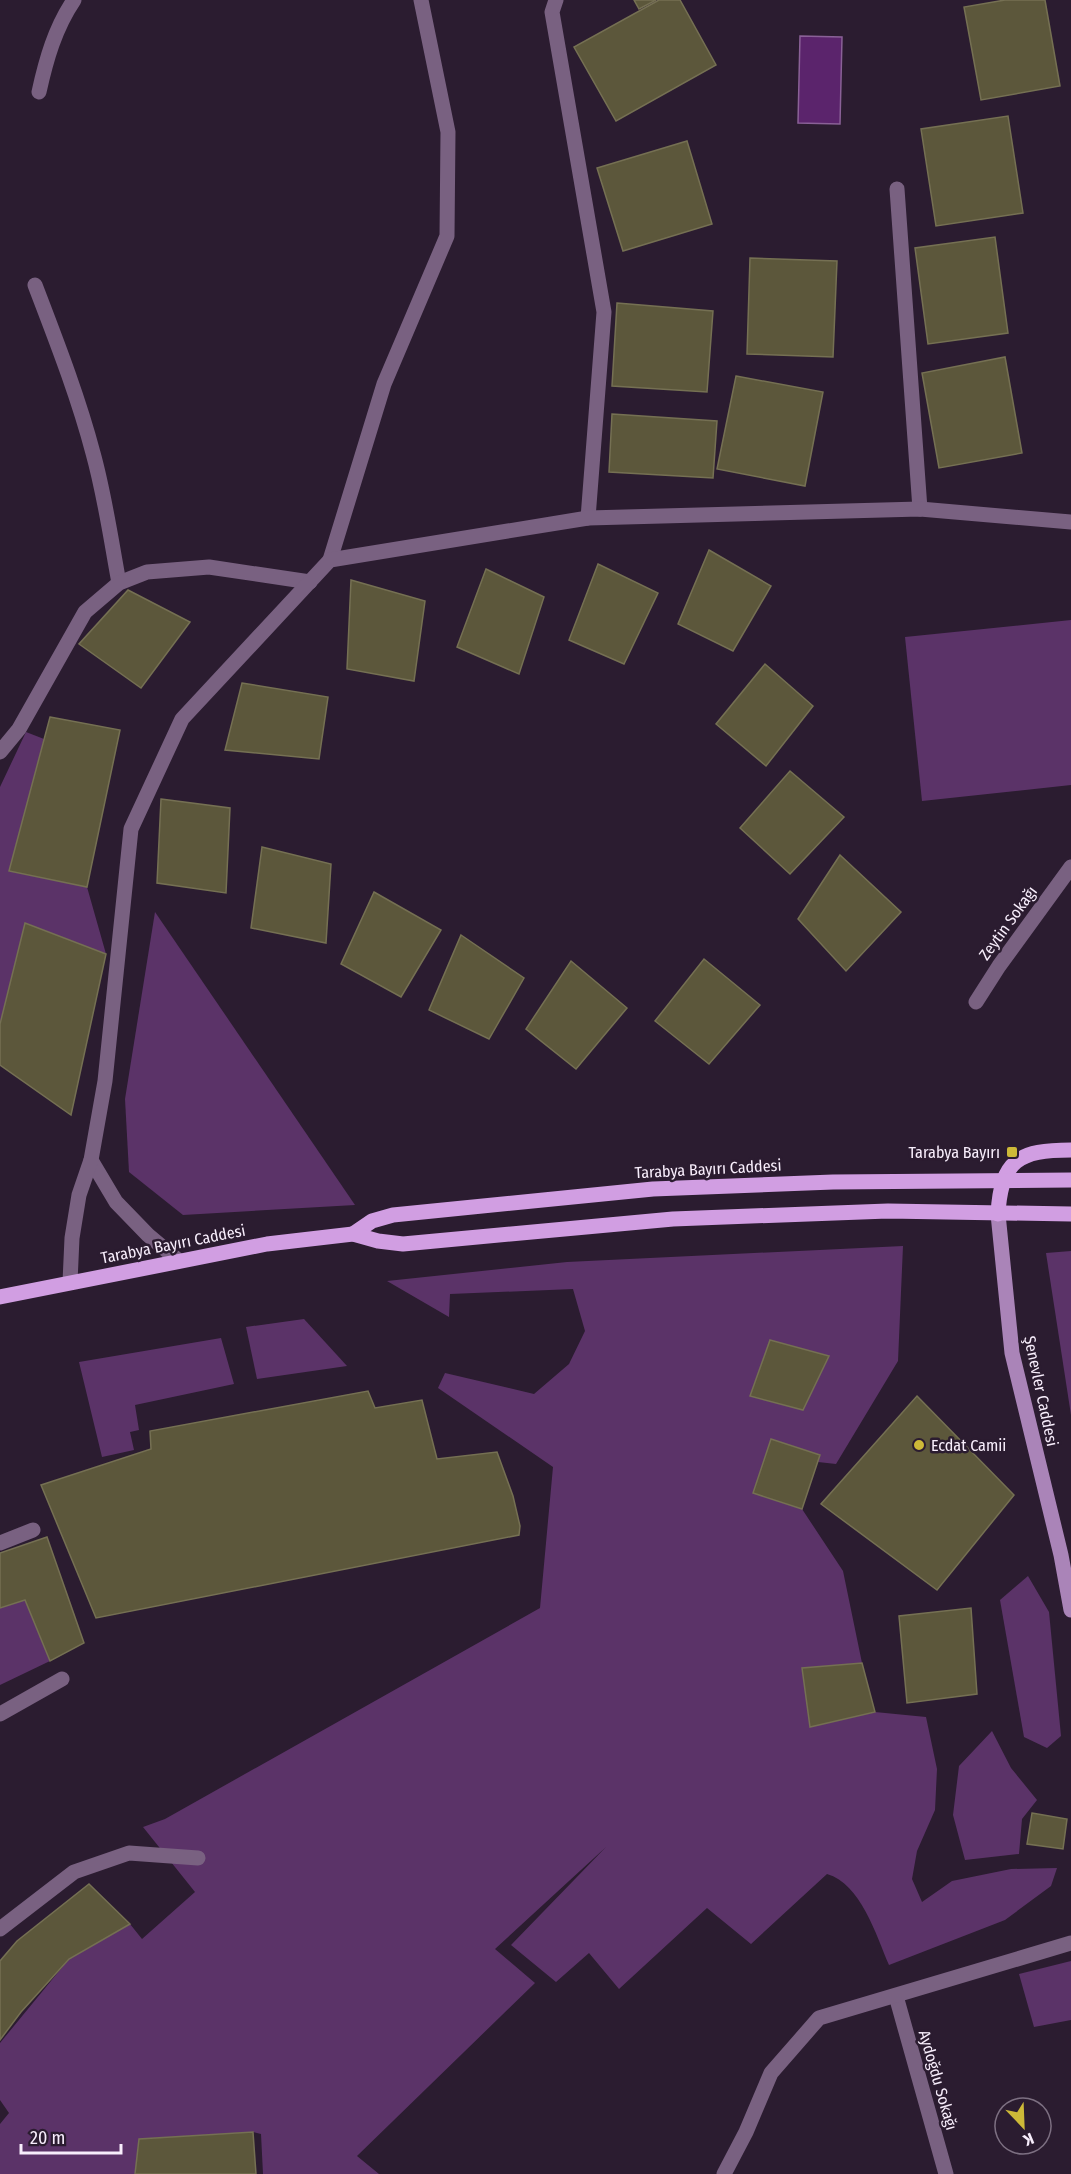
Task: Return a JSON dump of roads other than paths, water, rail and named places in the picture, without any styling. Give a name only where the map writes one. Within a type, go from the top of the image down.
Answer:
[{"type":"main road","points":[[998,1214],[1002,1180],[1011,1165],[1029,1154],[1041,1151],[1071,1150]]},
{"type":"main road","name":"Tarabya Bayırı Caddesi","points":[[353,1234],[372,1221],[393,1215],[653,1189],[833,1182],[1071,1180]]},
{"type":"main road","name":"Tarabya Bayırı Caddesi","points":[[0,1297],[267,1244],[353,1234],[378,1241],[403,1244],[674,1219],[877,1212],[1071,1214]]},
{"type":"street","points":[[39,92],[58,29],[74,0]]},
{"type":"street","points":[[70,1282],[79,1195],[91,1160],[105,1081],[131,829],[182,719],[330,560],[384,384],[447,236],[448,132],[421,0]]},
{"type":"street","points":[[556,0],[552,12],[604,312],[588,518]]},
{"type":"street","points":[[897,189],[920,509]]},
{"type":"street","points":[[35,285],[76,396],[93,454],[107,512],[119,583]]},
{"type":"street","points":[[330,560],[588,518],[920,509],[1071,522]]},
{"type":"street","points":[[0,752],[19,729],[85,612],[119,583],[147,572],[209,567],[310,582]]},
{"type":"street","name":"Zeytin Sokağı","points":[[976,1002],[999,966],[1071,867]]},
{"type":"street","points":[[91,1160],[116,1202],[148,1235],[179,1261]]},
{"type":"street","name":"Şenevler Caddesi","points":[[998,1214],[1012,1353],[1061,1555],[1071,1610]]},
{"type":"street","points":[[0,1543],[33,1530]]},
{"type":"street","points":[[0,1714],[62,1679]]},
{"type":"street","points":[[0,1929],[74,1872],[129,1853],[198,1858]]},
{"type":"street","points":[[724,2174],[746,2132],[771,2073],[819,2018],[1071,1943]]},
{"type":"street","name":"Aydoğdu Sokağı","points":[[896,1996],[946,2174]]},
{"type":"place","name":"Tarabya Bayırı","points":[[1012,1152]]},
{"type":"place","name":"Ecdat Camii","points":[[919,1445]]}]
